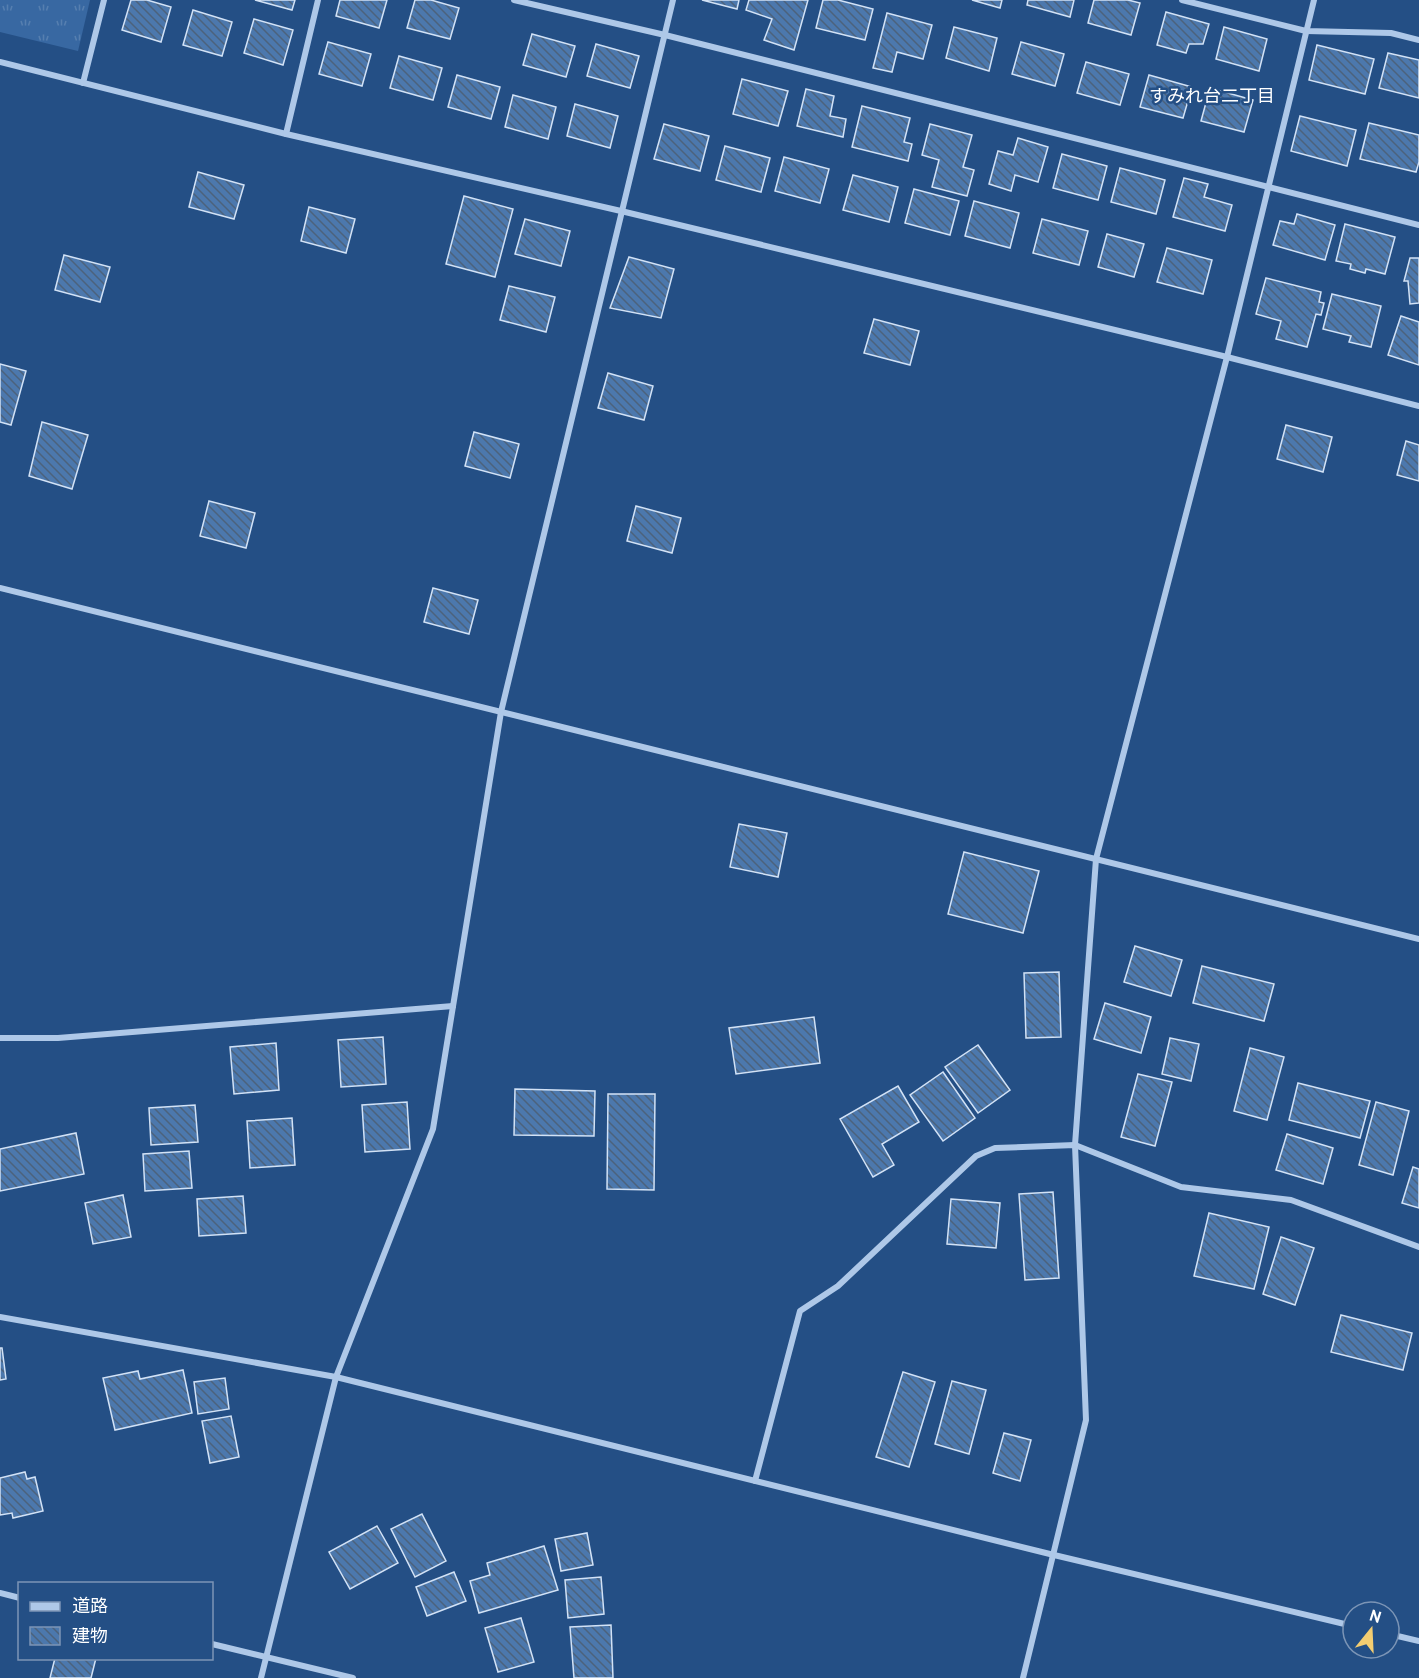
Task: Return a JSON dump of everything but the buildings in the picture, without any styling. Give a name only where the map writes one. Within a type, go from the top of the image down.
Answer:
[{"type":"street","points":[[83,83],[104,0]]},
{"type":"street","points":[[286,134],[318,0]]},
{"type":"street","points":[[514,0],[665,35],[1419,225]]},
{"type":"street","points":[[261,1678],[336,1377],[433,1130],[501,712],[673,0]]},
{"type":"street","points":[[1182,0],[1306,31],[1391,33],[1419,40]]},
{"type":"street","points":[[1023,1678],[1086,1420],[1075,1145],[1096,859],[1227,357],[1314,0]]},
{"type":"street","points":[[0,62],[286,134],[1227,357],[1419,406]]},
{"type":"street","points":[[0,588],[1419,939]]},
{"type":"street","points":[[0,1038],[58,1038],[453,1006]]},
{"type":"street","points":[[755,1481],[800,1311],[838,1286],[976,1156],[995,1148],[1075,1145],[1181,1187],[1291,1200],[1419,1247]]},
{"type":"street","points":[[0,1317],[336,1377],[1054,1555],[1341,1623]]},
{"type":"street","points":[[0,1593],[18,1598]]},
{"type":"street","points":[[1401,1637],[1419,1641]]},
{"type":"street","points":[[213,1644],[353,1678]]},
{"type":"green space","points":[[0,0],[90,0],[78,51],[0,32]]},
{"type":"district","name":"すみれ台二丁目","points":[[1212,97]]}]
